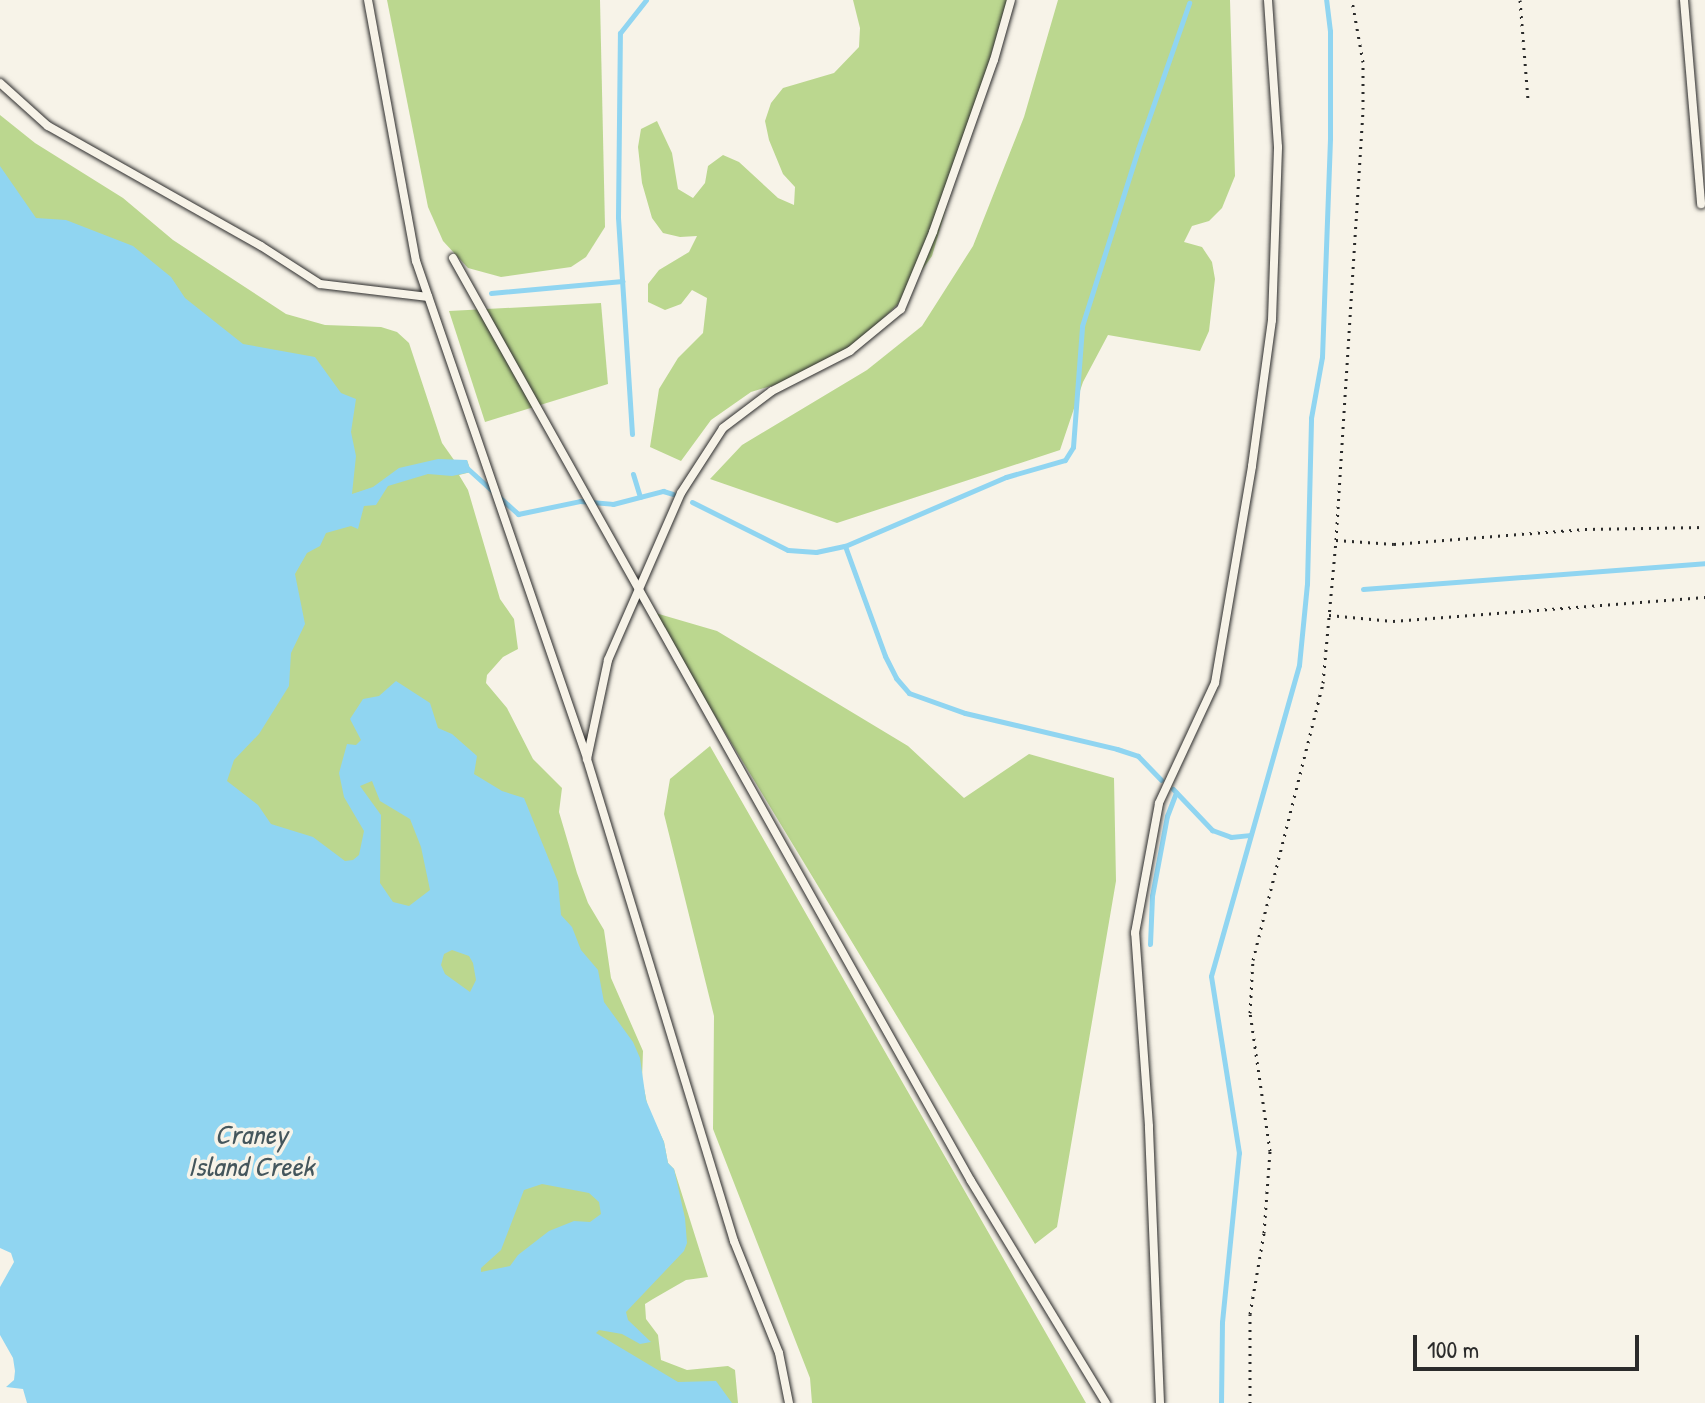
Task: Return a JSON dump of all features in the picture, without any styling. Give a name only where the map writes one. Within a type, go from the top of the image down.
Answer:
[{"type":"lane","points":[[368,0],[416,261],[587,759],[734,1241],[779,1353],[789,1403]]},
{"type":"lane","points":[[587,759],[608,660],[681,493],[723,428],[772,391],[850,351],[901,309],[933,232],[979,103],[1011,0]]},
{"type":"lane","points":[[1160,1403],[1149,1126],[1135,933],[1159,803],[1215,683],[1252,466],[1272,320],[1278,147],[1268,0]]},
{"type":"lane","points":[[1684,0],[1701,204]]},
{"type":"lane","points":[[0,83],[48,126],[261,246],[320,284],[428,297]]},
{"type":"lane","points":[[453,258],[971,1181],[1106,1403]]},
{"type":"path","points":[[1250,1403],[1250,1314],[1264,1233],[1270,1151],[1250,1013],[1253,960],[1323,683],[1336,540],[1363,109],[1363,62],[1352,0]]},
{"type":"path","points":[[1520,0],[1528,100]]},
{"type":"path","points":[[1336,540],[1394,544],[1585,529],[1705,527]]},
{"type":"path","points":[[1329,615],[1393,621],[1705,597]]},
{"type":"green space","points":[[387,0],[600,0],[605,227],[586,257],[571,267],[501,277],[468,268],[443,241],[428,207]]},
{"type":"green space","points":[[853,0],[1007,0],[932,256],[897,305],[860,340],[800,377],[751,392],[711,420],[681,461],[650,447],[659,389],[678,358],[703,333],[707,298],[692,290],[681,304],[665,310],[648,302],[648,284],[659,270],[689,252],[697,236],[680,237],[663,233],[652,218],[642,183],[638,147],[641,129],[657,121],[672,153],[678,189],[693,198],[705,183],[708,166],[723,155],[739,162],[778,198],[794,205],[795,187],[783,174],[765,121],[771,103],[783,88],[834,73],[859,47],[860,28]]},
{"type":"green space","points":[[1058,0],[1230,0],[1235,176],[1222,208],[1209,221],[1192,226],[1184,242],[1202,247],[1212,262],[1215,279],[1209,331],[1200,351],[1108,335],[1083,382],[1060,450],[837,523],[710,479],[742,445],[867,370],[922,326],[973,246],[1024,117]]},
{"type":"green space","name":"Craney Island Creek","points":[[0,115],[35,143],[123,198],[173,240],[286,314],[325,325],[381,327],[397,332],[409,343],[442,443],[454,460],[467,460],[471,472],[459,475],[468,490],[500,599],[514,619],[518,649],[503,657],[487,675],[486,683],[507,708],[533,759],[562,788],[559,812],[577,873],[588,903],[604,930],[611,978],[643,1051],[642,1079],[648,1108],[664,1142],[668,1163],[674,1169],[708,1277],[686,1280],[645,1304],[646,1319],[658,1335],[661,1360],[687,1370],[728,1366],[735,1370],[738,1403],[225,1403],[0,261]]},
{"type":"green space","points":[[601,303],[608,384],[485,422],[449,311]]},
{"type":"green space","points":[[652,612],[717,631],[908,746],[964,798],[1029,754],[1114,778],[1116,881],[1057,1227],[1035,1244]]},
{"type":"green space","points":[[710,746],[1086,1403],[812,1403],[810,1378],[713,1129],[714,1016],[664,814],[670,779]]},
{"type":"water","name":"Craney Island Creek","points":[[0,166],[36,218],[66,220],[133,246],[171,277],[185,298],[243,344],[315,357],[341,393],[356,399],[351,432],[356,456],[352,494],[373,487],[399,468],[438,459],[467,460],[471,472],[452,476],[428,474],[388,486],[376,505],[364,506],[358,529],[351,526],[326,533],[320,546],[307,553],[295,574],[305,624],[291,653],[289,686],[259,734],[234,760],[227,781],[258,805],[271,824],[313,837],[345,861],[353,860],[359,855],[364,831],[344,797],[339,773],[347,744],[356,745],[361,740],[350,719],[363,699],[379,696],[396,681],[430,703],[438,728],[452,734],[477,756],[474,774],[502,791],[524,798],[558,882],[561,915],[572,927],[581,950],[598,970],[604,1002],[633,1042],[640,1058],[646,1100],[664,1142],[668,1163],[674,1169],[685,1218],[687,1243],[684,1251],[626,1312],[628,1320],[651,1342],[640,1344],[622,1334],[599,1330],[596,1333],[678,1382],[716,1381],[732,1403],[27,1403],[23,1389],[6,1387],[14,1380],[15,1371],[13,1358],[0,1335],[0,1287],[14,1262],[11,1253],[0,1248]],"holes":[[[372,781],[380,801],[410,819],[421,847],[430,890],[409,906],[393,902],[380,883],[381,815],[360,786]],[[452,950],[469,956],[476,980],[470,992],[445,974],[441,965],[444,954]],[[542,1184],[589,1193],[599,1202],[601,1214],[590,1222],[574,1221],[549,1231],[518,1255],[510,1266],[481,1272],[481,1268],[501,1250],[524,1190]]]},
{"type":"waterway","points":[[632,434],[618,217],[620,33],[646,0]]},
{"type":"waterway","points":[[1221,1403],[1222,1322],[1239,1153],[1211,976],[1299,665],[1307,584],[1311,418],[1322,357],[1330,138],[1330,31],[1326,0]]},
{"type":"waterway","points":[[692,502],[788,550],[816,552],[845,546],[1006,477],[1065,460],[1073,447],[1082,326],[1138,149],[1189,3]]},
{"type":"waterway","points":[[491,293],[622,281]]},
{"type":"waterway","points":[[467,468],[518,514],[580,501],[613,504],[663,491],[673,494]]},
{"type":"waterway","points":[[633,474],[640,497]]},
{"type":"waterway","points":[[845,546],[885,656],[896,678],[909,693],[965,713],[1138,756],[1161,780]]},
{"type":"waterway","points":[[1363,589],[1705,563]]},
{"type":"waterway","points":[[1173,789],[1212,830],[1231,837],[1249,835]]},
{"type":"waterway","points":[[1150,944],[1152,896],[1167,816],[1176,793]]}]
